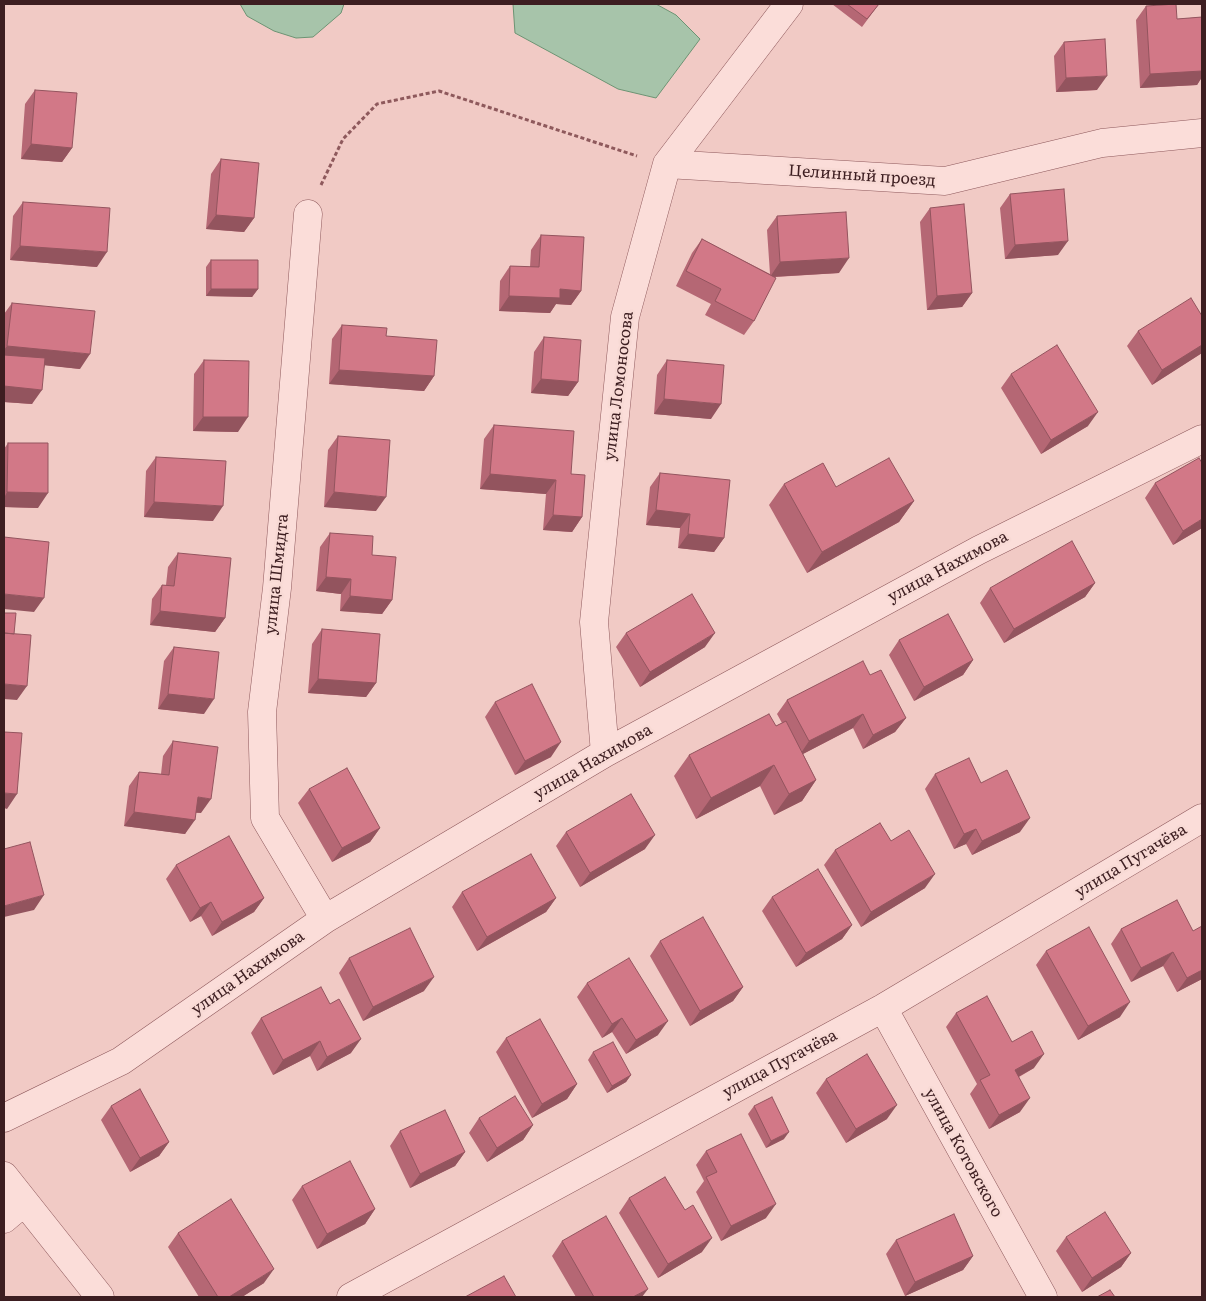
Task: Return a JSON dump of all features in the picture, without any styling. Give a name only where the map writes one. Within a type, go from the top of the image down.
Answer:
[{"type":"street","name":"улица Ломоносова","points":[[606,753],[594,622],[625,317],[667,164],[790,4]]},
{"type":"street","name":"Целинный проезд","points":[[667,164],[945,181],[1102,143],[1202,133]]},
{"type":"street","name":"улица Шмидта","points":[[308,214],[278,588],[262,712],[265,818],[325,918]]},
{"type":"street","name":"улица Нахимова","points":[[4,1118],[122,1061],[325,918],[606,753],[979,550],[1202,439]]},
{"type":"street","name":"улица Пугачёва","points":[[351,1297],[883,1008],[1202,818]]},
{"type":"street","name":"улица Котовского","points":[[883,1008],[1043,1297]]},
{"type":"street","points":[[4,1176],[14,1211],[100,1297]]},
{"type":"path","points":[[308,214],[343,139],[377,104],[439,91],[614,150],[667,164]]},
{"type":"shaded area","points":[[240,4],[344,4],[341,13],[313,37],[296,38],[274,31],[247,16]]},
{"type":"shaded area","points":[[513,4],[656,4],[676,15],[700,39],[656,98],[618,89],[515,33]]},
{"type":"building","points":[[847,4],[879,4],[867,19]]},
{"type":"building","points":[[1176,4],[1177,19],[1202,17],[1202,71],[1150,74],[1146,6]]},
{"type":"building","points":[[1105,39],[1107,76],[1066,78],[1064,42]]},
{"type":"building","points":[[35,90],[77,93],[72,148],[31,144]]},
{"type":"building","points":[[221,159],[259,163],[254,218],[216,215]]},
{"type":"building","points":[[1064,189],[1068,241],[1015,245],[1010,194]]},
{"type":"building","points":[[23,202],[110,208],[107,252],[20,246]]},
{"type":"building","points":[[964,204],[972,293],[937,296],[930,208]]},
{"type":"building","points":[[846,212],[849,258],[780,262],[777,216]]},
{"type":"building","points":[[541,235],[584,237],[581,291],[560,289],[560,298],[509,296],[510,266],[539,267]]},
{"type":"building","points":[[702,239],[776,278],[754,321],[715,301],[721,289],[686,271]]},
{"type":"building","points":[[211,260],[258,260],[258,289],[211,289]]},
{"type":"building","points":[[1191,298],[1202,316],[1202,345],[1162,370],[1138,331]]},
{"type":"building","points":[[12,303],[95,311],[90,354],[7,346]]},
{"type":"building","points":[[342,325],[387,328],[386,336],[437,340],[434,376],[339,370]]},
{"type":"building","points":[[544,337],[581,340],[578,382],[541,379]]},
{"type":"building","points":[[1057,345],[1098,412],[1051,440],[1011,374]]},
{"type":"building","points":[[4,355],[45,358],[42,390],[4,386]]},
{"type":"building","points":[[204,360],[249,361],[248,417],[203,417]]},
{"type":"building","points":[[667,360],[724,365],[721,404],[664,399]]},
{"type":"building","points":[[494,425],[574,431],[571,474],[585,475],[582,517],[553,515],[556,480],[490,474]]},
{"type":"building","points":[[338,436],[390,440],[386,497],[334,492]]},
{"type":"building","points":[[8,443],[48,443],[48,493],[7,492]]},
{"type":"building","points":[[156,457],[226,461],[223,506],[154,502]]},
{"type":"building","points":[[889,458],[914,501],[822,552],[784,484],[823,463],[836,487]]},
{"type":"building","points":[[1199,458],[1202,463],[1202,519],[1183,531],[1155,483]]},
{"type":"building","points":[[660,473],[730,480],[724,538],[688,534],[690,514],[656,510]]},
{"type":"building","points":[[330,533],[373,536],[372,555],[396,557],[392,600],[350,596],[351,579],[326,577]]},
{"type":"building","points":[[4,537],[49,542],[44,598],[4,594]]},
{"type":"building","points":[[1072,541],[1095,583],[1014,629],[990,588]]},
{"type":"building","points":[[178,553],[231,558],[225,618],[160,611],[162,585],[174,586]]},
{"type":"building","points":[[692,594],[715,633],[650,672],[626,633]]},
{"type":"building","points":[[4,613],[16,613],[14,634],[4,633]]},
{"type":"building","points":[[948,614],[973,660],[924,687],[899,640]]},
{"type":"building","points":[[322,629],[380,634],[376,683],[318,679]]},
{"type":"building","points":[[4,633],[31,635],[27,686],[4,684]]},
{"type":"building","points":[[174,647],[219,652],[214,699],[168,694]]},
{"type":"building","points":[[863,661],[870,675],[881,670],[906,718],[873,735],[863,714],[809,741],[787,700]]},
{"type":"building","points":[[532,684],[561,742],[525,761],[495,702]]},
{"type":"building","points":[[769,714],[776,726],[786,721],[816,780],[789,794],[774,765],[711,798],[689,755]]},
{"type":"building","points":[[4,732],[22,733],[17,794],[4,793]]},
{"type":"building","points":[[173,741],[218,747],[211,799],[198,797],[195,820],[134,812],[139,772],[169,775]]},
{"type":"building","points":[[969,758],[981,783],[1007,770],[1030,818],[982,841],[976,829],[964,834],[935,774]]},
{"type":"building","points":[[347,768],[380,828],[342,848],[309,789]]},
{"type":"building","points":[[631,794],[655,835],[590,873],[566,832]]},
{"type":"building","points":[[880,823],[891,841],[909,830],[935,874],[871,912],[835,850]]},
{"type":"building","points":[[229,836],[264,898],[222,922],[211,902],[200,908],[176,865]]},
{"type":"building","points":[[30,842],[44,895],[4,906],[4,849]]},
{"type":"building","points":[[531,854],[556,898],[487,937],[462,892]]},
{"type":"building","points":[[818,869],[852,925],[806,953],[772,897]]},
{"type":"building","points":[[1177,900],[1193,931],[1202,926],[1202,970],[1187,978],[1173,952],[1141,968],[1121,929]]},
{"type":"building","points":[[703,917],[743,987],[700,1011],[660,941]]},
{"type":"building","points":[[1089,927],[1130,1002],[1088,1026],[1046,951]]},
{"type":"building","points":[[410,928],[434,977],[373,1007],[349,958]]},
{"type":"building","points":[[629,958],[668,1021],[636,1040],[622,1018],[612,1024],[587,983]]},
{"type":"building","points":[[321,987],[330,1004],[339,999],[361,1039],[327,1057],[320,1041],[283,1060],[261,1018]]},
{"type":"building","points":[[987,996],[1012,1042],[1032,1031],[1044,1054],[1015,1070],[1030,1098],[999,1115],[980,1080],[990,1075],[956,1013]]},
{"type":"building","points":[[540,1019],[577,1084],[542,1104],[506,1038]]},
{"type":"building","points":[[613,1042],[631,1075],[612,1086],[593,1052]]},
{"type":"building","points":[[867,1054],[897,1105],[856,1129],[826,1079]]},
{"type":"building","points":[[140,1089],[169,1142],[140,1158],[111,1106]]},
{"type":"building","points":[[515,1096],[533,1125],[497,1148],[479,1118]]},
{"type":"building","points":[[772,1097],[789,1132],[771,1141],[754,1106]]},
{"type":"building","points":[[445,1110],[465,1152],[420,1174],[400,1131]]},
{"type":"building","points":[[741,1134],[776,1204],[731,1226],[706,1177],[717,1172],[706,1151]]},
{"type":"building","points":[[350,1161],[375,1209],[327,1234],[302,1186]]},
{"type":"building","points":[[665,1177],[685,1210],[693,1205],[712,1238],[668,1264],[629,1198]]},
{"type":"building","points":[[231,1199],[274,1269],[229,1297],[218,1297],[178,1233]]},
{"type":"building","points":[[1105,1212],[1131,1253],[1092,1278],[1066,1237]]},
{"type":"building","points":[[954,1214],[973,1256],[915,1282],[896,1240]]},
{"type":"building","points":[[606,1216],[648,1289],[633,1297],[594,1297],[562,1241]]},
{"type":"building","points":[[504,1276],[516,1297],[465,1297]]},
{"type":"building","points":[[1110,1290],[1115,1297],[1097,1297]]}]
